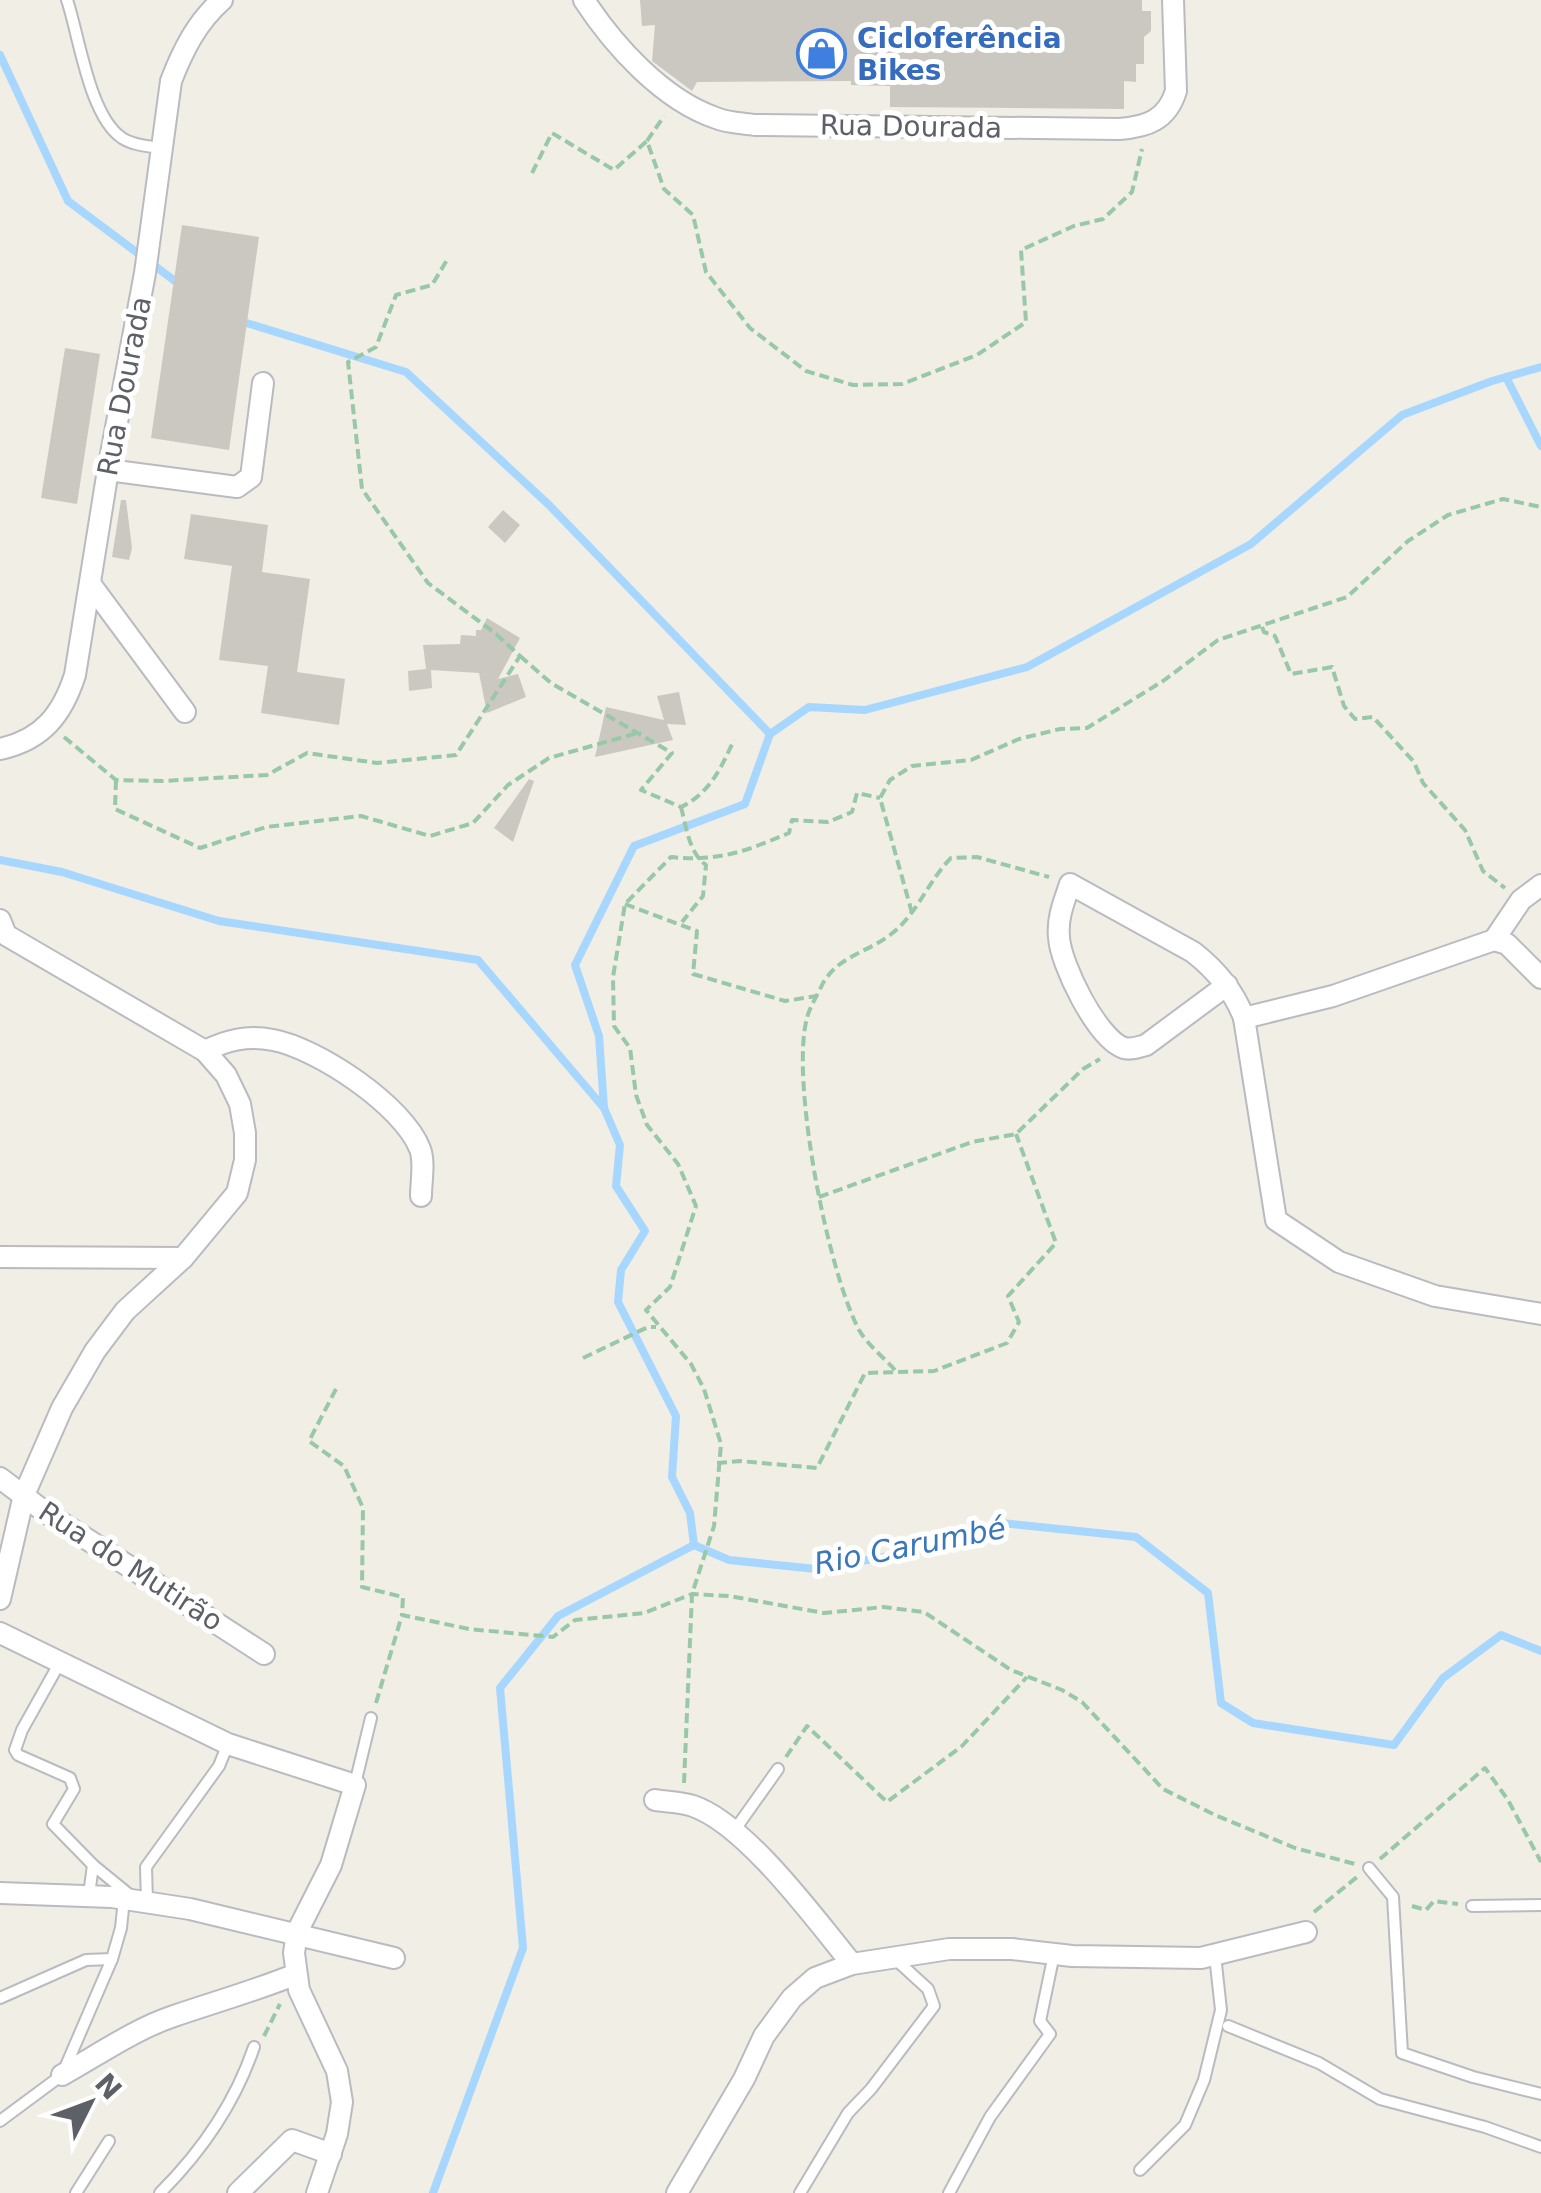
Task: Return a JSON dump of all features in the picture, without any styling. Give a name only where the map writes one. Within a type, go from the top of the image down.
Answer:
[{"type":"street","name":"Rua Dourada","points":[[48,725],[68,698],[76,675],[108,470],[146,272],[171,81],[197,27],[222,0]]},
{"type":"street","name":"Rua Dourada","points":[[584,0],[618,43],[676,97],[720,120],[755,125],[1119,129],[1148,125]]},
{"type":"street","points":[[1148,125],[1167,112],[1176,91],[1173,0]]},
{"type":"street","points":[[108,470],[237,487],[251,476],[263,383]]},
{"type":"street","points":[[92,586],[185,712]]},
{"type":"street","points":[[0,748],[18,744],[48,725]]},
{"type":"street","points":[[1227,985],[1146,1045],[1120,1047],[1093,1017],[1058,940],[1059,916],[1070,884],[1193,952],[1227,985],[1244,1018],[1276,1220],[1355,1268],[1435,1296],[1541,1314]]},
{"type":"street","points":[[1244,1018],[1334,996],[1501,942],[1521,900],[1541,885]]},
{"type":"street","points":[[0,1598],[24,1495],[62,1408],[95,1350],[126,1311],[183,1258],[237,1193],[245,1134],[240,1104],[226,1075],[205,1050],[2,931]]},
{"type":"street","points":[[1501,942],[1541,978]]},
{"type":"street","points":[[205,1050],[230,1039],[268,1039],[298,1046],[355,1082],[394,1112],[422,1152],[421,1196]]},
{"type":"street","points":[[0,1257],[183,1258]]},
{"type":"street","name":"Rua do Mutirão","points":[[0,1478],[264,1654]]},
{"type":"street","points":[[0,1634],[233,1746],[354,1785],[331,1864],[296,1932],[297,1982],[337,2070],[340,2086],[341,2113],[317,2193]]},
{"type":"street","points":[[655,1800],[694,1806],[733,1831],[768,1865],[852,1964]]},
{"type":"street","points":[[0,1894],[136,1900],[296,1932],[394,1958]]},
{"type":"street","points":[[676,2193],[778,2016],[815,1978],[852,1964],[949,1949],[1201,1958],[1306,1932]]},
{"type":"street","points":[[62,2075],[174,2016],[297,1982]]},
{"type":"street","points":[[238,2193],[292,2140],[331,2154]]},
{"type":"lane","points":[[67,0],[89,83],[113,130],[133,143],[160,148]]},
{"type":"lane","points":[[59,1664],[15,1750],[18,1755],[70,1778],[74,1789],[53,1824],[93,1866],[136,1900]]},
{"type":"lane","points":[[354,1785],[372,1718]]},
{"type":"lane","points":[[0,2121],[62,2075],[136,1900],[146,1867],[233,1746]]},
{"type":"lane","points":[[733,1831],[778,1768]]},
{"type":"lane","points":[[89,1895],[93,1866]]},
{"type":"lane","points":[[1369,1868],[1393,1897],[1402,2054],[1474,2078],[1541,2094]]},
{"type":"lane","points":[[1472,1906],[1541,1905]]},
{"type":"lane","points":[[949,2193],[990,2117],[1050,2034],[1040,2021],[1054,1954]]},
{"type":"lane","points":[[1140,2170],[1185,2124],[1200,2092],[1221,2010],[1215,1954]]},
{"type":"lane","points":[[800,2193],[848,2113],[932,2011],[933,1996],[928,1989],[893,1957]]},
{"type":"lane","points":[[0,1998],[86,1960],[112,1958]]},
{"type":"lane","points":[[1228,2026],[1319,2063],[1380,2099],[1541,2148]]},
{"type":"lane","points":[[160,2193],[196,2154],[219,2120],[254,2047]]},
{"type":"lane","points":[[76,2193],[109,2141]]},
{"type":"path","points":[[532,173],[552,134],[614,170],[647,141],[676,97]]},
{"type":"path","points":[[647,141],[664,189],[693,215],[706,272],[750,328],[806,371],[853,385],[902,384],[976,355],[1026,322],[1021,250],[1074,226],[1103,219],[1132,192],[1148,125]]},
{"type":"path","points":[[447,260],[432,285],[396,295],[376,347],[348,362],[362,490],[428,583],[496,634],[551,683],[672,753],[642,790],[680,807],[696,800],[718,775],[734,740]]},
{"type":"path","points":[[912,913],[880,798],[890,780],[912,766],[971,760],[1018,739],[1060,729],[1087,728],[1163,681],[1218,640],[1347,597],[1408,541],[1448,514],[1503,499],[1541,507]]},
{"type":"path","points":[[1261,626],[1264,632],[1275,636],[1291,674],[1332,667],[1344,706],[1355,719],[1374,716],[1464,830],[1483,872],[1521,900]]},
{"type":"path","points":[[48,725],[116,780],[267,776],[307,754],[378,764],[456,755],[520,656]]},
{"type":"path","points":[[116,780],[116,809],[200,848],[266,827],[360,816],[430,836],[473,824],[508,785],[549,758],[641,732]]},
{"type":"path","points":[[683,1804],[692,1594],[711,1535],[721,1444],[704,1388],[691,1364],[646,1310],[670,1287],[696,1206],[678,1164],[647,1126],[636,1095],[630,1048],[614,1026],[613,977],[625,904],[671,857],[698,860],[735,856],[789,834],[792,820],[828,822],[852,812],[857,793],[880,798]]},
{"type":"path","points":[[680,807],[698,860],[706,864],[703,896],[681,924]]},
{"type":"path","points":[[895,1370],[860,1332],[838,1274],[819,1196],[802,1056],[807,1016],[834,968],[890,935],[912,913],[951,858],[964,856],[1020,867],[1070,884]]},
{"type":"path","points":[[625,904],[697,930],[693,974],[785,1001],[817,996]]},
{"type":"path","points":[[819,1196],[972,1142],[1016,1134],[1083,1069],[1120,1047]]},
{"type":"path","points":[[717,1463],[740,1461],[816,1468],[865,1373],[934,1371],[1007,1343],[1019,1322],[1008,1296],[1056,1243],[1016,1134]]},
{"type":"path","points":[[583,1358],[648,1327],[658,1327]]},
{"type":"path","points":[[336,1389],[309,1440],[344,1466],[363,1508],[362,1586],[402,1597],[402,1615],[372,1718]]},
{"type":"path","points":[[402,1615],[443,1625],[553,1636],[575,1620],[644,1613],[692,1594],[729,1596],[824,1613],[883,1607],[924,1612],[1010,1670],[1082,1702],[1164,1789],[1296,1848],[1369,1868]]},
{"type":"path","points":[[778,1768],[807,1726],[887,1802],[962,1746],[1027,1676]]},
{"type":"path","points":[[1284,1938],[1485,1768],[1508,1800],[1541,1862]]},
{"type":"path","points":[[1394,1912],[1405,1914],[1409,1905],[1426,1910],[1434,1901],[1472,1906]]},
{"type":"path","points":[[254,2047],[297,1982]]},
{"type":"building","points":[[640,0],[1142,0],[1142,11],[1151,11],[1151,31],[1144,37],[1144,64],[1136,64],[1136,82],[1124,81],[1124,109],[890,107],[890,86],[851,85],[851,81],[697,82],[692,91],[652,61],[655,25],[642,26]]},
{"type":"building","points":[[182,225],[259,237],[229,450],[151,438]]},
{"type":"building","points":[[65,348],[100,354],[77,504],[41,498]]},
{"type":"building","points":[[121,500],[126,500],[132,548],[129,560],[112,557]]},
{"type":"building","points":[[503,510],[520,525],[505,543],[488,527]]},
{"type":"building","points":[[191,514],[268,525],[262,572],[310,579],[297,672],[345,679],[339,725],[261,713],[268,666],[219,660],[232,566],[184,559]]},
{"type":"building","points":[[487,618],[520,638],[498,679],[518,674],[526,697],[487,713],[479,673],[431,670],[432,688],[409,691],[408,671],[426,669],[423,645],[460,644],[461,635],[476,636],[476,630],[481,630]]},
{"type":"building","points":[[679,692],[686,725],[667,724],[673,740],[595,757],[606,707],[664,720],[657,696]]},
{"type":"building","points":[[529,779],[534,781],[513,842],[494,828]]},
{"type":"waterway","points":[[0,55],[68,201],[179,284]]},
{"type":"waterway","points":[[237,320],[406,372],[549,505],[770,734]]},
{"type":"waterway","points":[[770,734],[809,707],[865,710],[1027,667],[1251,544],[1402,415],[1541,367]]},
{"type":"waterway","points":[[1506,377],[1541,446]]},
{"type":"waterway","name":"Rio Carumbé","points":[[770,734],[745,804],[634,846],[575,965],[599,1036],[604,1108],[620,1145],[616,1186],[645,1231],[621,1270],[618,1302],[676,1416],[672,1477],[690,1513],[694,1545],[729,1560],[816,1569],[918,1551],[1002,1523],[1136,1537],[1208,1593],[1221,1703],[1253,1723],[1394,1745],[1443,1678],[1501,1635],[1541,1651]]},
{"type":"waterway","points":[[0,860],[62,872],[219,921],[478,960],[604,1108]]},
{"type":"waterway","points":[[433,2193],[523,1948],[500,1688],[558,1616],[694,1545]]},
{"type":"place","name":"Cicloferência Bikes","points":[[822,54]]}]
